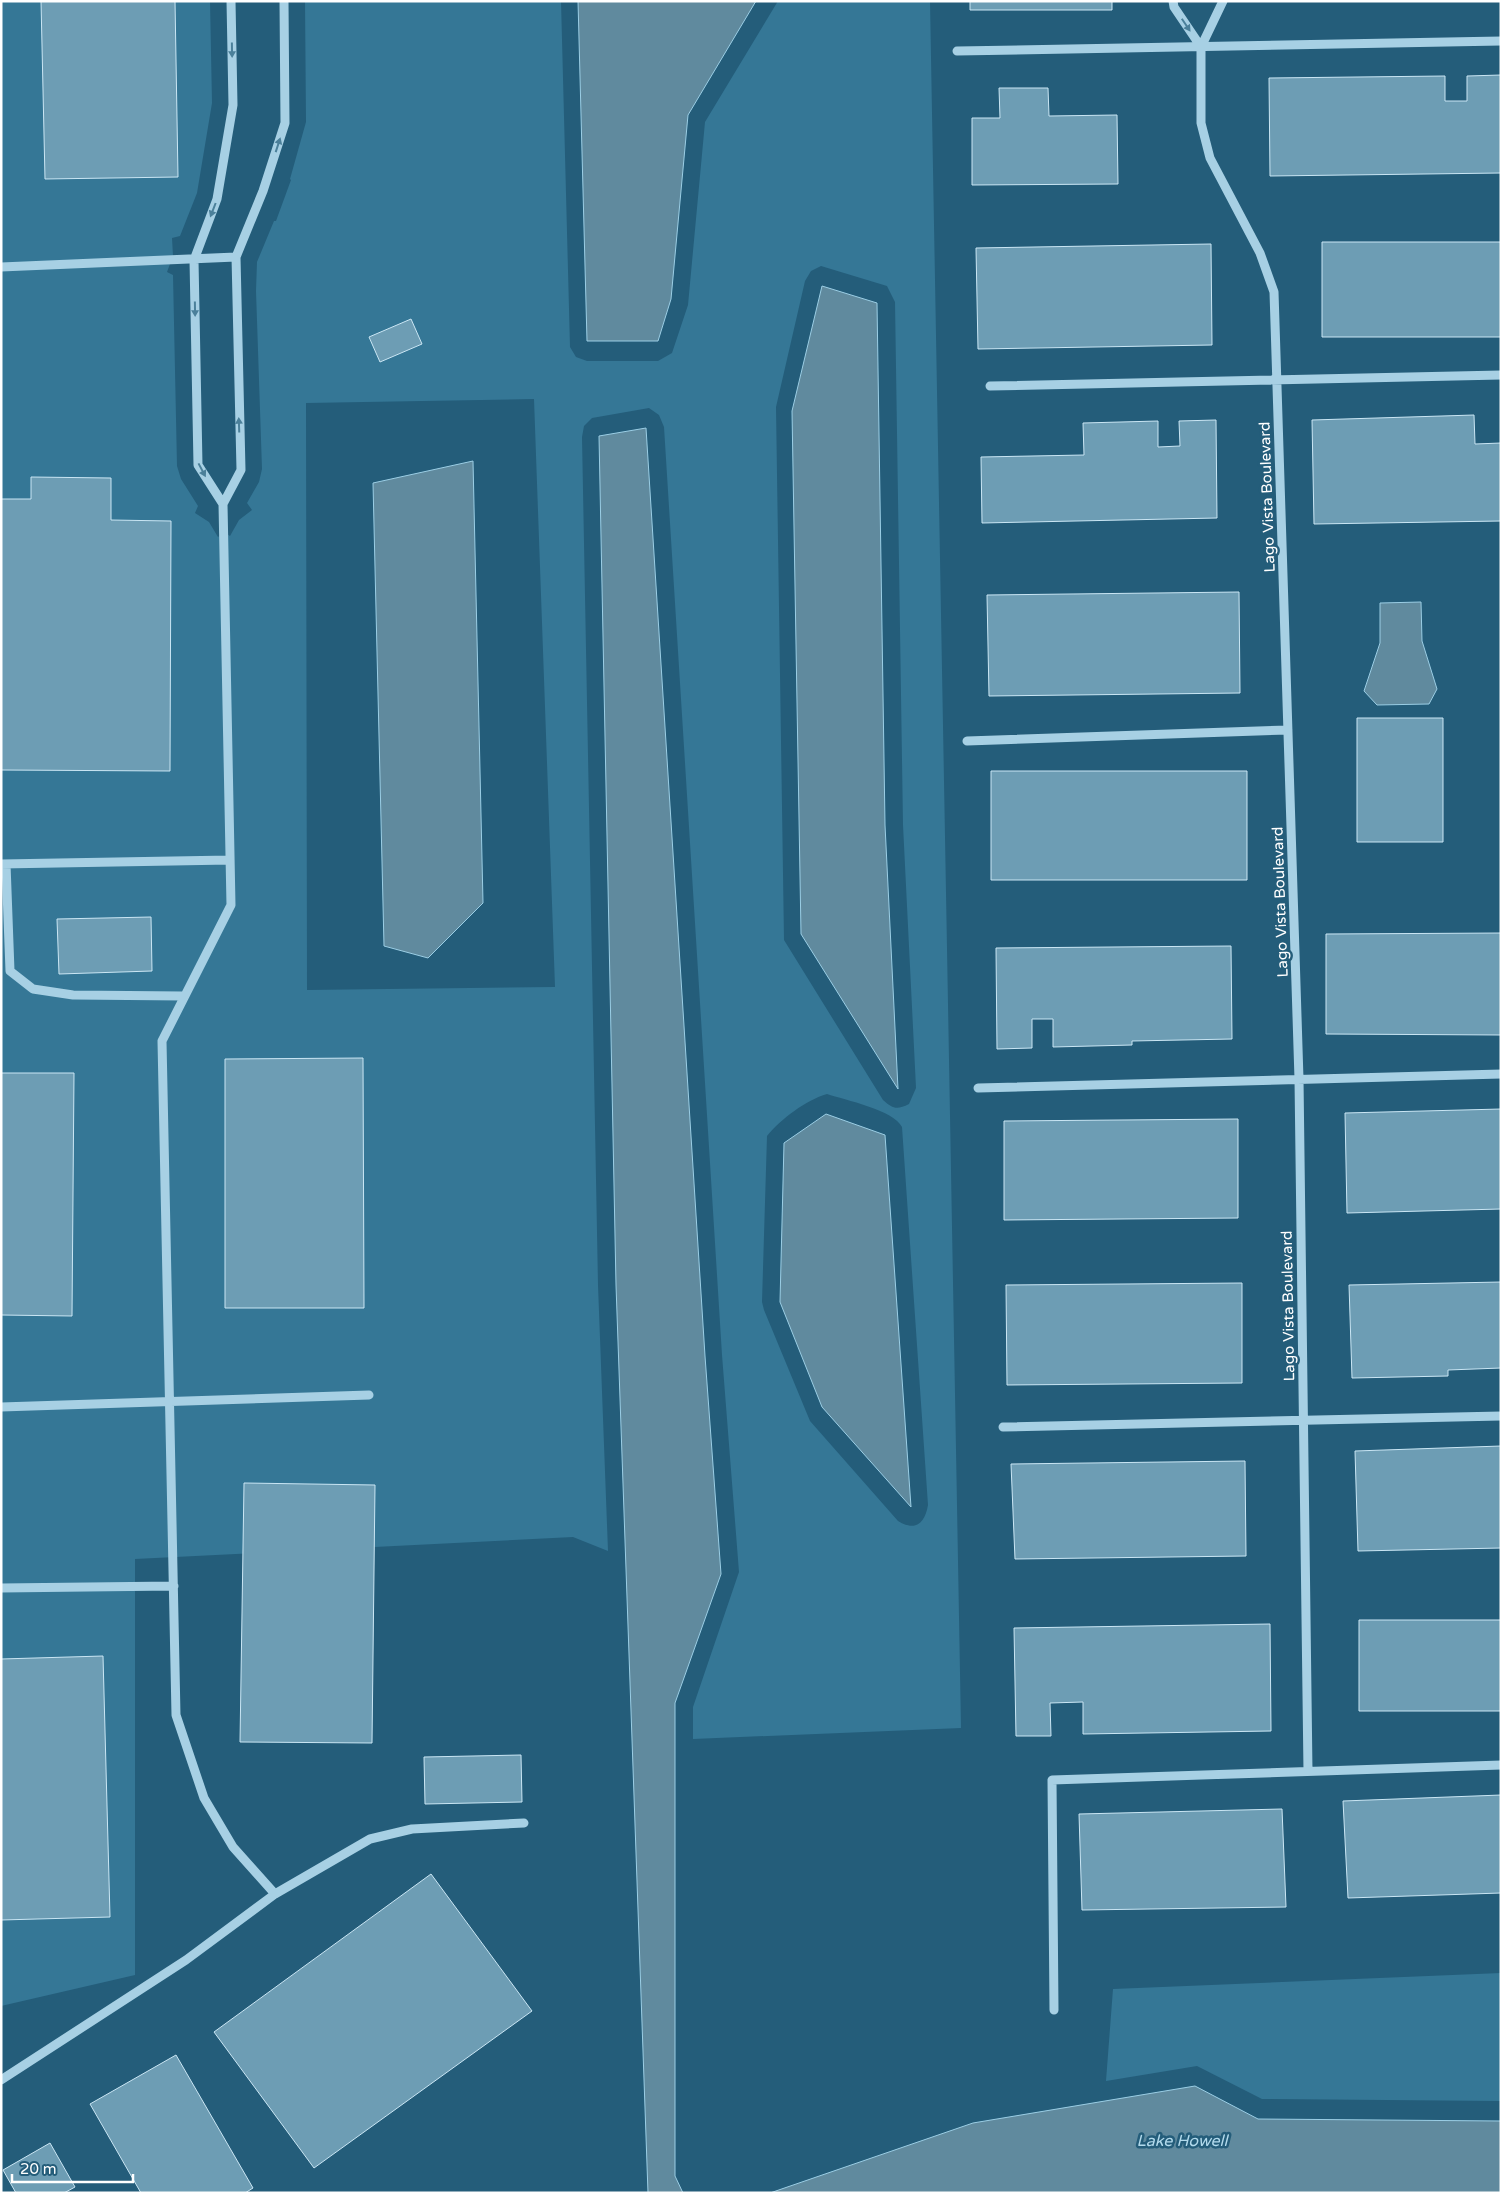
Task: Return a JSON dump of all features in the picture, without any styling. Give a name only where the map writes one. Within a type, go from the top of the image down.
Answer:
[{"type":"street","points":[[223,504],[198,465],[194,260],[217,199],[233,105],[231,1]]},
{"type":"street","points":[[275,1894],[233,1847],[204,1798],[176,1715],[162,1040],[231,905],[223,504],[241,470],[236,257],[264,191],[285,123],[284,1]]},
{"type":"street","points":[[1173,1],[1174,7],[1201,47]]},
{"type":"street","name":"Lago Vista Boulevard","points":[[1223,1],[1201,47],[1202,123],[1210,158],[1260,253],[1274,292],[1299,1079],[1308,1771]]},
{"type":"street","points":[[958,51],[1501,41]]},
{"type":"street","points":[[1,267],[236,257]]},
{"type":"street","points":[[990,386],[1501,375]]},
{"type":"street","points":[[967,741],[1288,730]]},
{"type":"street","points":[[183,996],[74,995],[32,989],[10,970],[4,864],[230,860]]},
{"type":"street","points":[[978,1088],[1501,1074]]},
{"type":"street","points":[[1,1407],[369,1395]]},
{"type":"street","points":[[1003,1428],[1501,1416]]},
{"type":"street","points":[[1,1588],[174,1586]]},
{"type":"street","points":[[1054,2010],[1052,1780],[1501,1765]]},
{"type":"street","points":[[1,2080],[186,1960],[275,1894],[370,1839],[412,1829],[524,1822]]},
{"type":"shaded area","points":[[1,1],[210,1],[212,103],[197,193],[180,236],[172,238],[173,256],[167,272],[173,275],[177,466],[181,479],[198,506],[195,513],[209,522],[218,537],[224,532],[230,536],[239,520],[252,510],[247,503],[259,482],[262,469],[256,291],[257,262],[274,221],[276,221],[291,180],[306,122],[305,1],[561,1],[570,347],[576,357],[587,361],[658,361],[672,353],[688,305],[705,122],[778,1],[930,1],[961,1728],[693,1739],[693,1707],[739,1572],[722,1355],[664,427],[659,415],[649,408],[592,418],[584,426],[582,437],[598,1285],[608,1551],[573,1537],[135,1559],[135,1975],[1,2006]],"holes":[[[821,266],[887,286],[895,302],[903,825],[916,1088],[909,1104],[898,1108],[892,1107],[883,1100],[784,940],[776,407],[805,281],[811,271]],[[534,399],[555,987],[307,990],[306,403]],[[827,1094],[868,1106],[889,1116],[902,1127],[928,1505],[925,1517],[915,1526],[898,1521],[810,1421],[762,1302],[767,1136],[794,1111]]]},
{"type":"shaded area","points":[[1501,1973],[1501,2101],[1262,2099],[1197,2066],[1106,2081],[1113,1989]]},
{"type":"water","points":[[578,1],[756,1],[688,115],[671,299],[658,341],[587,341]]},
{"type":"water","points":[[822,286],[877,303],[885,825],[898,1089],[801,934],[792,411]]},
{"type":"water","points":[[646,428],[705,1356],[721,1574],[675,1703],[675,2176],[683,2193],[648,2193],[616,1285],[599,436]]},
{"type":"water","points":[[473,461],[483,903],[428,958],[384,946],[373,483]]},
{"type":"water","points":[[1421,602],[1422,641],[1437,689],[1429,704],[1377,705],[1364,691],[1380,643],[1380,603]]},
{"type":"water","points":[[826,1114],[885,1135],[911,1507],[822,1407],[780,1302],[784,1143]]},
{"type":"water","name":"Lake Howell","points":[[1195,2086],[1258,2119],[1501,2121],[1501,2193],[770,2193],[973,2123]]},
{"type":"building","points":[[41,1],[175,1],[178,177],[45,179]]},
{"type":"building","points":[[970,1],[1112,1],[1112,10],[970,10]]},
{"type":"building","points":[[1501,75],[1501,173],[1270,176],[1269,78],[1445,76],[1445,101],[1467,101],[1467,76]]},
{"type":"building","points":[[999,88],[1048,88],[1049,116],[1117,115],[1118,184],[972,185],[972,118],[1000,118]]},
{"type":"building","points":[[1322,242],[1501,242],[1501,337],[1322,337]]},
{"type":"building","points":[[1211,244],[1212,345],[978,349],[976,248]]},
{"type":"building","points":[[411,319],[422,344],[380,362],[369,337]]},
{"type":"building","points":[[1474,415],[1475,444],[1501,443],[1501,521],[1314,524],[1312,420]]},
{"type":"building","points":[[1216,420],[1217,518],[982,523],[981,457],[1084,455],[1083,423],[1158,421],[1158,447],[1180,446],[1179,421]]},
{"type":"building","points":[[31,477],[111,478],[111,520],[171,521],[170,771],[1,770],[1,499],[31,499]]},
{"type":"building","points":[[1239,592],[1240,693],[989,696],[987,595]]},
{"type":"building","points":[[1357,718],[1443,718],[1443,842],[1357,842]]},
{"type":"building","points":[[991,771],[1247,771],[1247,880],[991,880]]},
{"type":"building","points":[[151,917],[152,971],[59,974],[57,919]]},
{"type":"building","points":[[1501,933],[1501,1035],[1326,1034],[1326,934]]},
{"type":"building","points":[[1231,946],[1232,1039],[1132,1041],[1132,1045],[1053,1047],[1053,1019],[1032,1019],[1032,1048],[997,1049],[996,948]]},
{"type":"building","points":[[363,1058],[364,1308],[225,1308],[225,1059]]},
{"type":"building","points":[[1,1073],[74,1073],[72,1316],[1,1315]]},
{"type":"building","points":[[1501,1109],[1501,1209],[1347,1213],[1345,1113]]},
{"type":"building","points":[[1238,1119],[1238,1218],[1004,1220],[1004,1121]]},
{"type":"building","points":[[1501,1282],[1501,1368],[1448,1370],[1448,1376],[1352,1378],[1349,1285]]},
{"type":"building","points":[[1242,1283],[1242,1383],[1007,1385],[1006,1285]]},
{"type":"building","points":[[1501,1446],[1501,1548],[1358,1551],[1355,1451]]},
{"type":"building","points":[[1245,1461],[1246,1556],[1015,1559],[1011,1464]]},
{"type":"building","points":[[244,1483],[375,1485],[372,1743],[240,1742]]},
{"type":"building","points":[[1359,1620],[1501,1620],[1501,1711],[1359,1711]]},
{"type":"building","points":[[1270,1624],[1271,1731],[1083,1734],[1083,1702],[1050,1703],[1051,1736],[1016,1736],[1014,1628]]},
{"type":"building","points":[[103,1656],[110,1917],[1,1920],[1,1659]]},
{"type":"building","points":[[521,1755],[522,1802],[425,1804],[424,1757]]},
{"type":"building","points":[[1501,1795],[1501,1893],[1348,1898],[1343,1801]]},
{"type":"building","points":[[1282,1809],[1286,1907],[1082,1910],[1079,1814]]},
{"type":"building","points":[[431,1874],[532,2011],[314,2168],[214,2032]]},
{"type":"building","points":[[176,2055],[253,2188],[245,2193],[141,2193],[90,2104]]},
{"type":"building","points":[[50,2143],[75,2187],[64,2193],[16,2193],[3,2170]]}]
